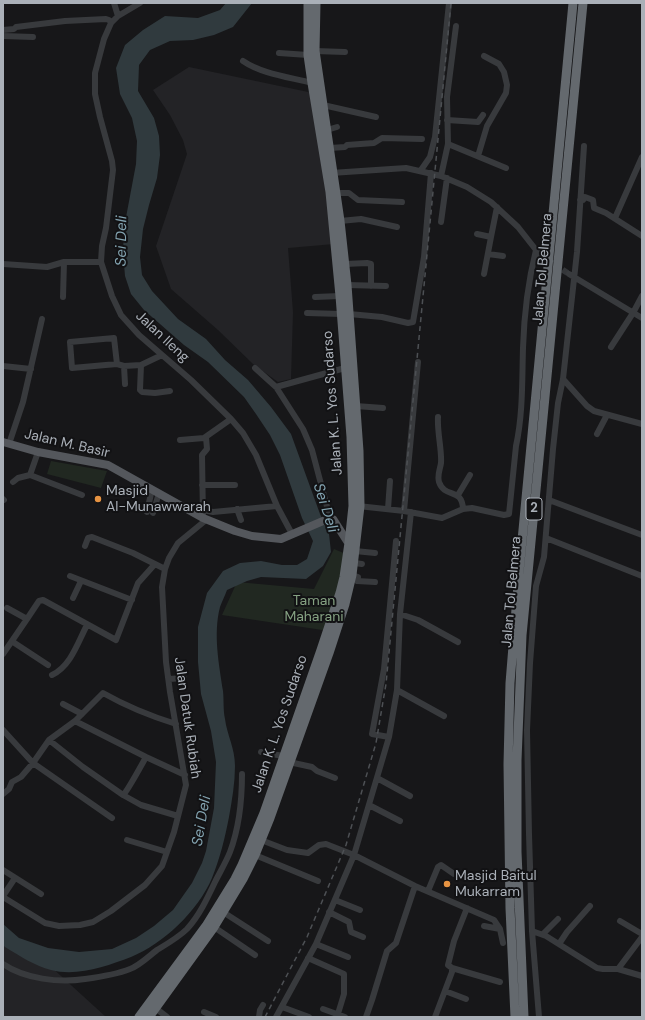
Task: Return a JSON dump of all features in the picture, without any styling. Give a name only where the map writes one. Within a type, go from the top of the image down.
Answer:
[{"type":"highway","name":"Jalan K. L. Yos Sudarso","points":[[308,3],[312,53],[312,83],[331,173],[337,193],[345,264],[347,285],[345,314],[345,368],[356,506]]},
{"type":"highway","name":"Jalan K. L. Yos Sudarso","points":[[139,1017],[152,1006],[214,927],[243,879],[255,855],[340,593],[353,546],[359,451],[356,406],[345,314],[340,296],[332,207],[330,148],[312,53],[316,3]]},
{"type":"highway","name":"Jalan Tol Belmera","points":[[515,1017],[510,901],[508,764],[510,683],[519,572],[573,3]]},
{"type":"highway","name":"Jalan Tol Belmera","points":[[524,1017],[518,852],[518,752],[522,635],[583,3]]},
{"type":"highway","name":"Jalan K. L. Yos Sudarso","points":[[149,1017],[152,1006],[206,926],[235,879],[261,820],[328,653],[345,604],[358,563],[353,546]]},
{"type":"main road","name":"Jalan M. Basir","points":[[6,443],[38,452],[108,465],[204,516],[235,531],[252,536],[281,539],[327,520]]},
{"type":"main road","points":[[327,520],[333,519],[353,546]]},
{"type":"street","points":[[114,3],[118,16]]},
{"type":"street","name":"Jalan Ileng","points":[[140,3],[118,16],[111,23],[104,39],[95,73],[95,94],[110,152],[113,170],[101,262],[112,296],[121,315],[139,335],[191,380],[231,419],[243,433],[256,455],[277,506],[292,534]]},
{"type":"street","points":[[421,170],[430,158],[435,137],[449,3]]},
{"type":"street","points":[[3,36],[13,33],[16,27],[65,21],[106,19],[111,23]]},
{"type":"street","points":[[441,222],[449,134],[447,120],[447,97],[456,26]]},
{"type":"street","points":[[3,30],[33,37]]},
{"type":"street","points":[[279,53],[345,52]]},
{"type":"street","points":[[478,156],[487,126],[506,93],[507,85],[504,72],[499,64],[484,56]]},
{"type":"street","points":[[243,61],[256,68],[312,83]]},
{"type":"street","points":[[323,105],[376,117]]},
{"type":"street","points":[[447,120],[478,122],[484,114]]},
{"type":"street","points":[[327,130],[337,127]]},
{"type":"street","points":[[330,148],[374,143],[382,138],[422,139]]},
{"type":"street","points":[[448,144],[506,168]]},
{"type":"street","points":[[539,1017],[536,997],[532,931],[529,834],[527,730],[530,663],[536,586],[544,557],[553,449],[558,403],[563,379],[584,146]]},
{"type":"street","points":[[615,218],[642,157]]},
{"type":"street","points":[[331,173],[406,168],[421,170],[444,177],[467,186],[497,207],[518,227],[538,252],[529,284],[523,346],[521,417],[516,446],[509,514],[504,516],[472,508],[442,518],[388,509],[356,506]]},
{"type":"street","points":[[307,313],[345,314],[395,319],[408,323],[412,322],[424,257],[431,173]]},
{"type":"street","points":[[337,193],[349,193],[358,200],[402,202]]},
{"type":"street","points":[[580,200],[584,200],[585,197],[593,200],[594,208],[615,218],[642,236]]},
{"type":"street","points":[[484,274],[497,207]]},
{"type":"street","points":[[340,221],[361,219],[397,227]]},
{"type":"street","points":[[477,234],[491,237]]},
{"type":"street","points":[[488,254],[504,256]]},
{"type":"street","points":[[3,264],[47,267],[64,262],[101,262]]},
{"type":"street","points":[[63,297],[64,262]]},
{"type":"street","points":[[345,264],[371,264],[371,286]]},
{"type":"street","points":[[572,275],[642,318]]},
{"type":"street","points":[[347,285],[386,286]]},
{"type":"street","points":[[315,297],[340,296]]},
{"type":"street","points":[[611,348],[642,296]]},
{"type":"street","points":[[6,443],[22,402],[42,319]]},
{"type":"street","points":[[117,364],[114,338],[70,342],[72,368],[117,364],[124,366],[141,365],[162,355]]},
{"type":"street","points":[[276,1017],[316,944],[354,855],[389,737],[397,690],[400,614],[418,362]]},
{"type":"street","points":[[141,365],[141,391],[155,393],[170,391]]},
{"type":"street","points":[[3,366],[31,369]]},
{"type":"street","points":[[124,366],[124,384]]},
{"type":"street","points":[[255,368],[276,387],[303,429],[312,450],[327,520]]},
{"type":"street","points":[[276,387],[345,368]]},
{"type":"street","points":[[563,379],[587,406],[594,411],[642,424]]},
{"type":"street","points":[[356,406],[383,408]]},
{"type":"street","points":[[597,434],[606,415]]},
{"type":"street","points":[[438,417],[437,426],[441,462],[438,477],[443,488],[458,495],[463,502],[463,510]]},
{"type":"street","points":[[180,440],[204,438],[231,419]]},
{"type":"street","points":[[206,437],[207,449],[202,455],[204,516],[213,512],[277,506]]},
{"type":"street","points":[[30,475],[38,452]]},
{"type":"street","points":[[13,482],[18,478],[30,475],[82,495]]},
{"type":"street","points":[[458,495],[470,475]]},
{"type":"street","points":[[388,509],[390,481]]},
{"type":"street","points":[[202,485],[235,485]]},
{"type":"street","points":[[150,512],[155,491]]},
{"type":"street","points":[[549,500],[642,535]]},
{"type":"street","points":[[237,509],[241,520]]},
{"type":"street","name":"Jalan Datuk Rubiah","points":[[3,897],[45,923],[59,926],[80,925],[93,922],[111,911],[145,885],[162,866],[174,832],[186,785],[166,662],[162,594],[165,569],[178,542],[204,516]]},
{"type":"street","points":[[85,546],[88,538],[92,537],[133,553],[165,569]]},
{"type":"street","points":[[546,538],[642,576]]},
{"type":"street","points":[[389,737],[372,734],[384,669],[396,541]]},
{"type":"street","points":[[353,546],[375,553]]},
{"type":"street","points":[[3,654],[13,642],[39,601],[43,600],[116,640],[138,583],[155,564]]},
{"type":"street","points":[[70,576],[132,600]]},
{"type":"street","points":[[353,580],[375,582]]},
{"type":"street","points":[[73,598],[81,581]]},
{"type":"street","points":[[7,608],[27,619]]},
{"type":"street","points":[[400,614],[418,620],[458,642]]},
{"type":"street","points":[[52,675],[60,671],[67,664],[87,625]]},
{"type":"street","points":[[13,642],[48,666]]},
{"type":"street","points":[[169,679],[184,678]]},
{"type":"street","points":[[397,690],[444,716]]},
{"type":"street","points":[[3,794],[9,789],[12,782],[21,777],[33,763],[49,740],[75,721],[103,693],[122,704],[156,718],[176,724]]},
{"type":"street","points":[[63,704],[82,714]]},
{"type":"street","points":[[75,721],[185,775]]},
{"type":"street","points":[[3,730],[33,763],[112,818]]},
{"type":"street","points":[[49,740],[83,767],[123,795],[141,805],[178,816]]},
{"type":"street","points":[[261,752],[312,767],[335,778]]},
{"type":"street","points":[[123,795],[146,757]]},
{"type":"street","points":[[3,964],[13,970],[32,976],[61,980],[79,980],[107,976],[131,969],[186,930],[210,894],[230,852],[240,809],[242,774]]},
{"type":"street","points":[[377,778],[410,796]]},
{"type":"street","points":[[369,805],[400,821]]},
{"type":"street","points":[[127,840],[167,852]]},
{"type":"street","points":[[261,840],[290,851],[308,852],[318,845],[326,844],[354,855],[415,886],[494,920],[500,929],[503,943]]},
{"type":"street","points":[[255,855],[318,881]]},
{"type":"street","points":[[428,892],[438,867],[441,865],[454,874],[463,877]]},
{"type":"street","points":[[3,870],[41,894]]},
{"type":"street","points":[[3,897],[15,878]]},
{"type":"street","points":[[366,1017],[387,951],[396,943],[415,886]]},
{"type":"street","points":[[335,900],[360,910]]},
{"type":"street","points":[[559,944],[567,932],[590,906]]},
{"type":"street","points":[[467,908],[454,941],[448,960],[448,965],[452,968],[500,982]]},
{"type":"street","points":[[224,912],[268,941]]},
{"type":"street","points":[[329,912],[349,922],[351,932],[363,937]]},
{"type":"street","points":[[543,934],[558,919]]},
{"type":"street","points":[[620,921],[642,934]]},
{"type":"street","points":[[484,926],[500,929]]},
{"type":"street","points":[[214,927],[255,955]]},
{"type":"street","points":[[532,931],[543,934],[597,968],[618,969],[642,976]]},
{"type":"street","points":[[618,969],[642,937]]},
{"type":"street","points":[[316,944],[348,957]]},
{"type":"street","points":[[308,958],[344,974],[344,994],[338,1016]]},
{"type":"street","points":[[435,1017],[452,972],[452,968]]},
{"type":"street","points":[[445,991],[466,999]]},
{"type":"street","points":[[259,1017],[260,1010],[263,1005]]},
{"type":"street","points":[[152,1006],[167,1017]]},
{"type":"street","points":[[282,1007],[308,1017]]},
{"type":"street","points":[[322,1009],[338,1016],[346,1017]]},
{"type":"street","points":[[204,1012],[216,1017]]},
{"type":"shaded area","points":[[226,3],[252,3],[233,27],[214,35],[193,40],[170,41],[150,50],[139,65],[138,91],[154,118],[159,136],[160,155],[157,178],[143,229],[140,257],[142,275],[152,291],[178,319],[206,339],[225,360],[248,380],[291,434],[320,514],[329,534],[331,552],[323,566],[306,579],[261,577],[247,581],[227,590],[221,605],[217,628],[217,649],[223,691],[224,716],[234,753],[235,772],[224,840],[215,870],[206,890],[189,914],[178,925],[155,944],[143,951],[131,957],[92,970],[61,972],[39,966],[5,947],[3,945],[3,924],[19,938],[48,948],[79,952],[112,949],[136,938],[154,926],[173,910],[192,883],[202,863],[206,851],[214,808],[216,762],[211,731],[201,694],[198,662],[198,627],[207,593],[223,571],[240,563],[261,561],[282,565],[297,565],[307,559],[313,541],[302,518],[280,455],[270,435],[244,397],[208,362],[184,345],[144,310],[131,294],[125,276],[123,252],[124,228],[136,164],[137,141],[132,118],[120,94],[116,68],[125,45],[143,30],[165,16],[198,18],[220,10]]},
{"type":"shaded area","points":[[189,67],[313,93],[334,244],[288,248],[293,312],[291,379],[278,382],[253,364],[218,330],[171,289],[156,246],[187,154],[183,140],[170,115],[153,90]]},
{"type":"shaded area","points":[[3,933],[38,955],[106,1017],[3,1017]]},
{"type":"green space","points":[[51,461],[107,471],[101,488],[47,474]]},
{"type":"green space","name":"Taman Maharani","points":[[334,549],[346,554],[329,631],[222,615],[237,582],[314,589]]},
{"type":"tunnel","points":[[540,255],[569,274]]},
{"type":"railway","points":[[265,1017],[307,937],[346,845],[376,743],[386,684],[451,3]]},
{"type":"place","name":"Masjid Al-Munawwarah","points":[[98,499]]},
{"type":"place","name":"Masjid Baitul Mukarram","points":[[447,884]]},
{"type":"water label","name":"Sei Deli","points":[[122,241]]},
{"type":"water label","name":"Sei Deli","points":[[325,508]]},
{"type":"water label","name":"Sei Deli","points":[[202,821]]}]
